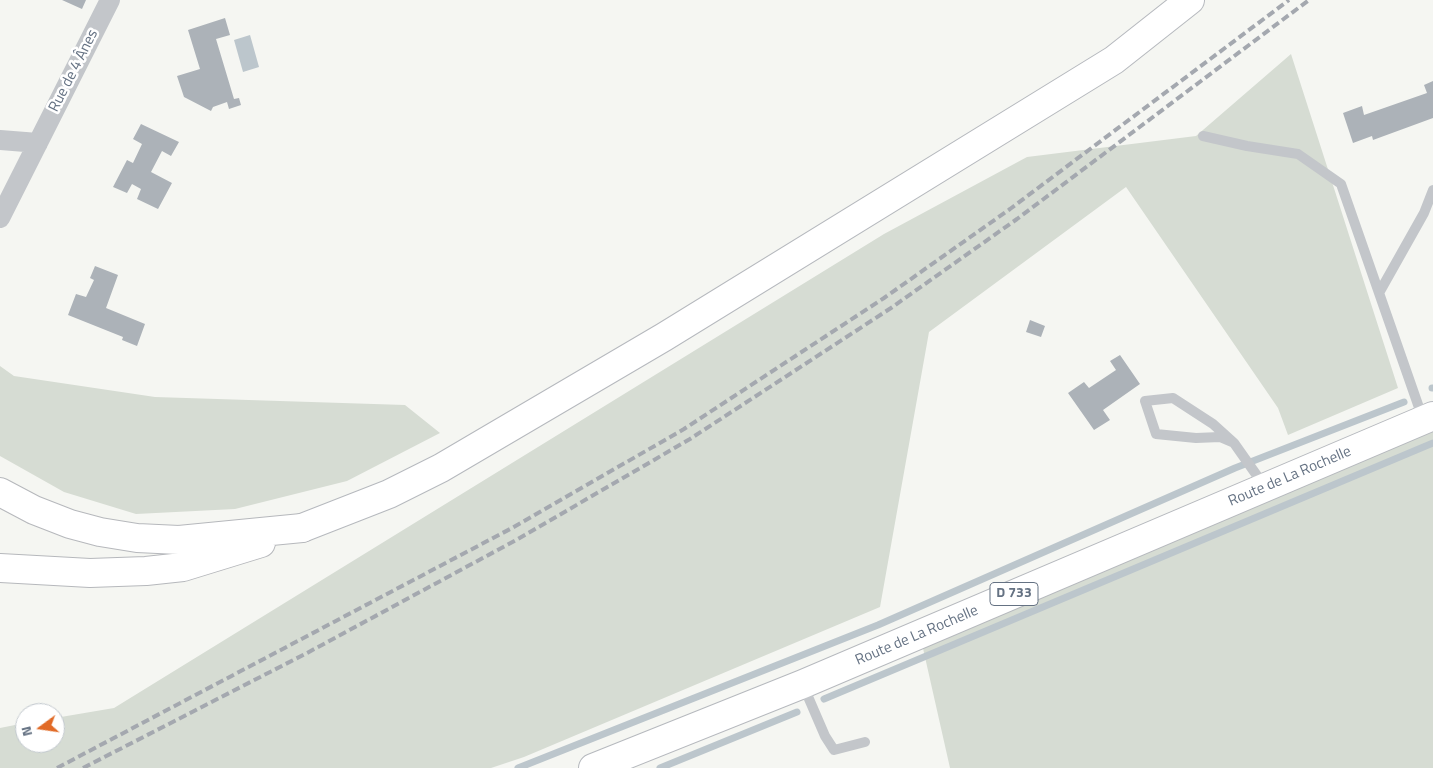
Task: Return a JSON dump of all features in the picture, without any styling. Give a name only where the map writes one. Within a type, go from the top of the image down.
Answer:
[{"type":"main road","points":[[0,568],[90,573],[183,567],[252,547],[389,494],[441,468],[664,337],[1114,60],[1190,0]]},
{"type":"main road","name":"Route de La Rochelle","points":[[593,768],[803,684],[1428,418]]},
{"type":"main road","points":[[0,492],[34,510],[70,524],[100,532],[137,538],[179,540],[302,528]]},
{"type":"street","name":"Rue de 4 Ânes","points":[[0,218],[110,0]]},
{"type":"street","points":[[0,140],[38,143]]},
{"type":"lane","points":[[1203,136],[1247,146],[1298,154],[1341,184],[1379,293],[1428,418]]},
{"type":"lane","points":[[1379,293],[1424,213],[1433,190]]},
{"type":"lane","points":[[1234,443],[1220,437],[1196,438],[1156,434],[1145,401],[1173,398],[1213,424],[1234,443],[1265,487]]},
{"type":"lane","points":[[803,684],[825,736],[834,750],[865,742]]},
{"type":"shaded area","points":[[250,35],[259,67],[243,72],[234,40]]},
{"type":"shaded area","points":[[1291,54],[1398,388],[1288,435],[1278,408],[1126,187],[929,332],[880,607],[524,757],[491,768],[0,768],[0,728],[15,725],[15,753],[65,753],[65,716],[114,708],[884,234],[1027,157],[1196,136]]},
{"type":"shaded area","points":[[0,366],[14,376],[155,397],[405,405],[440,433],[347,481],[235,509],[136,514],[64,492],[0,456]]},
{"type":"shaded area","points":[[1433,416],[1433,768],[950,768],[920,635]]},
{"type":"building","points":[[62,0],[86,0],[82,9]]},
{"type":"building","points":[[225,18],[230,35],[216,39],[234,99],[239,98],[241,105],[229,109],[227,102],[213,107],[211,111],[184,97],[177,76],[200,69],[188,30]]},
{"type":"building","points":[[1433,81],[1433,118],[1373,140],[1372,136],[1353,143],[1343,113],[1362,106],[1364,115],[1427,93],[1424,85]]},
{"type":"building","points":[[141,124],[179,142],[171,156],[162,151],[151,172],[172,183],[158,209],[137,199],[141,189],[132,184],[127,193],[113,187],[127,160],[133,163],[142,144],[133,139]]},
{"type":"building","points":[[95,266],[118,275],[106,308],[145,324],[137,346],[122,340],[123,337],[68,315],[76,294],[86,297],[94,280],[90,278]]},
{"type":"building","points":[[1030,320],[1045,326],[1041,337],[1026,332]]},
{"type":"building","points":[[1120,355],[1140,384],[1103,410],[1110,420],[1094,430],[1068,393],[1084,382],[1089,388],[1116,370],[1110,361]]},
{"type":"waterway","points":[[518,768],[878,625],[1235,468],[1404,402]]},
{"type":"waterway","points":[[824,699],[1433,443]]},
{"type":"waterway","points":[[660,768],[797,712]]},
{"type":"railway","points":[[57,768],[512,528],[684,429],[884,298],[1010,209],[1289,0]]},
{"type":"railway","points":[[83,768],[307,653],[518,539],[690,439],[891,308],[1017,219],[1309,0]]}]
